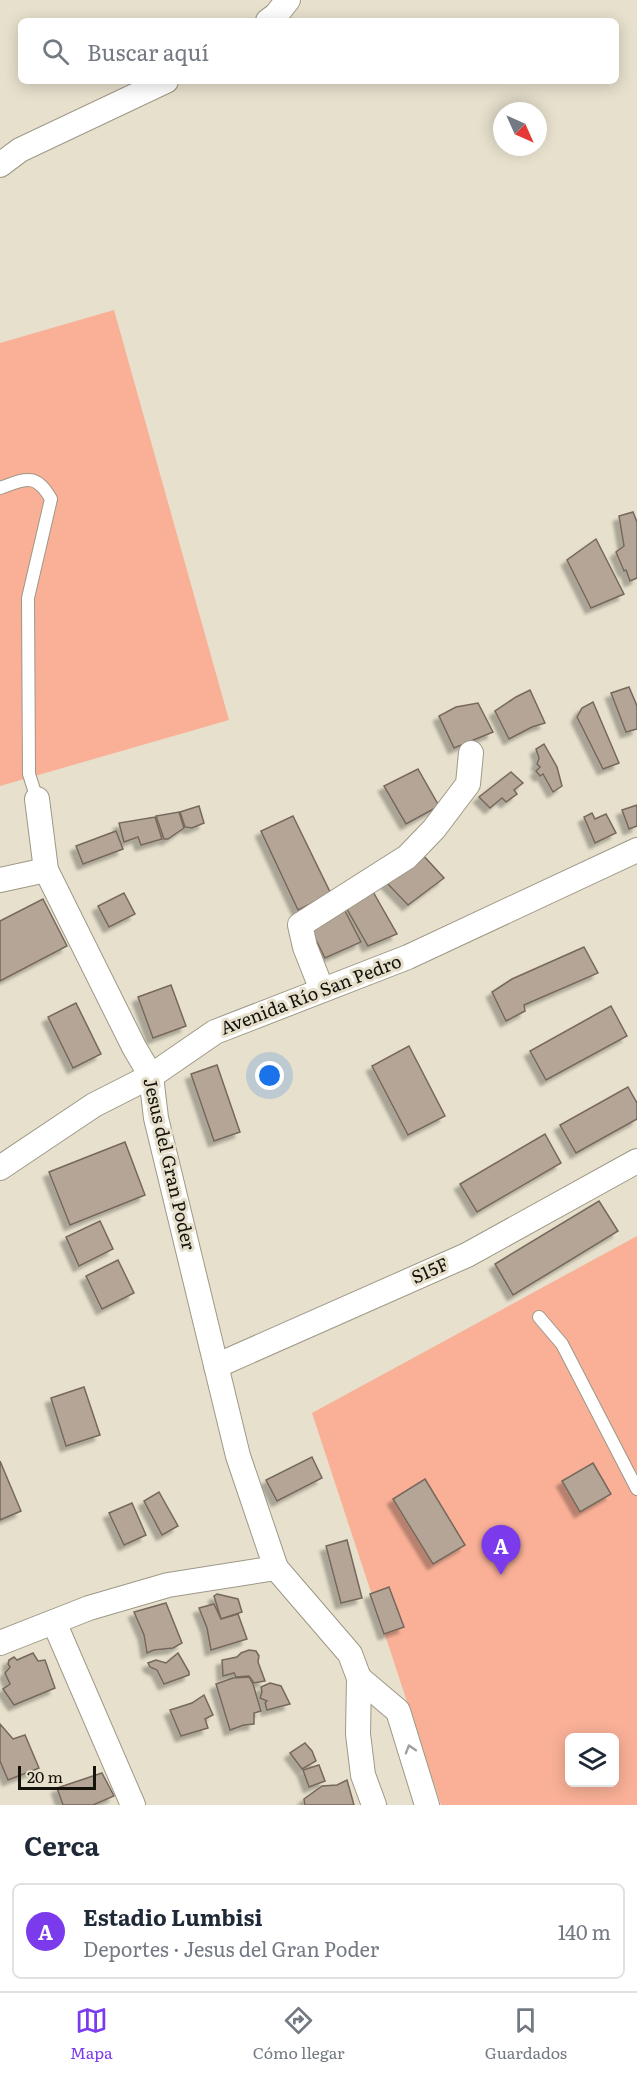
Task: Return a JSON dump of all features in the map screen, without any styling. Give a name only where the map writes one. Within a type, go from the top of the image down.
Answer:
[{"type":"street","points":[[272,18],[288,0]]},
{"type":"street","points":[[0,165],[20,150],[160,84]]},
{"type":"street","points":[[322,990],[305,946],[300,925],[407,857],[434,829],[468,784],[471,753]]},
{"type":"street","name":"Jesus del Gran Poder","points":[[37,799],[46,870],[134,1047],[151,1076],[156,1118],[238,1456],[276,1568],[350,1654],[359,1678],[358,1734],[363,1776],[374,1805]]},
{"type":"street","name":"Avenida Río San Pedro","points":[[0,1168],[94,1105],[151,1076],[215,1032],[408,957],[637,850]]},
{"type":"street","points":[[0,880],[46,870]]},
{"type":"street","name":"S15F","points":[[216,1366],[466,1255],[637,1161]]},
{"type":"street","points":[[0,1643],[89,1608],[168,1585],[276,1568]]},
{"type":"street","points":[[54,1622],[133,1805]]},
{"type":"street","name":"Jesus del Gran Poder","points":[[359,1678],[398,1712],[427,1805]]},
{"type":"lane","name":"Jesus del Gran Poder","points":[[0,488],[24,479],[36,481],[44,487],[51,499],[28,598],[29,774],[37,799]]},
{"type":"lane","points":[[539,1317],[562,1344],[637,1489]]},
{"type":"shaded area","points":[[114,310],[229,720],[0,786],[0,343]]},
{"type":"shaded area","points":[[637,1236],[637,1805],[441,1805],[312,1413]]},
{"type":"building","points":[[633,512],[637,522],[637,578],[630,581],[616,552],[624,546],[619,516]]},
{"type":"building","points":[[596,539],[624,594],[591,608],[567,560]]},
{"type":"building","points":[[629,687],[637,706],[637,729],[626,732],[611,693]]},
{"type":"building","points":[[530,690],[545,723],[509,739],[495,711]]},
{"type":"building","points":[[593,702],[619,763],[603,769],[577,717],[582,708]]},
{"type":"building","points":[[478,703],[493,732],[454,748],[439,716],[456,707]]},
{"type":"building","points":[[544,744],[557,767],[562,786],[553,792],[543,774],[540,776],[536,771],[540,767],[537,764],[539,758],[536,749]]},
{"type":"building","points":[[418,769],[439,806],[406,824],[384,786]]},
{"type":"building","points":[[511,772],[523,783],[514,790],[517,794],[506,802],[502,798],[490,808],[479,797]]},
{"type":"building","points":[[637,805],[637,826],[629,829],[622,810]]},
{"type":"building","points":[[199,806],[204,823],[192,828],[185,827],[180,812]]},
{"type":"building","points":[[179,812],[184,828],[168,839],[164,839],[156,816]]},
{"type":"building","points":[[592,813],[595,819],[606,814],[616,833],[595,843],[584,817]]},
{"type":"building","points":[[293,816],[331,894],[298,910],[261,831]]},
{"type":"building","points":[[155,817],[162,839],[141,845],[138,837],[124,842],[119,823]]},
{"type":"building","points":[[116,831],[123,849],[83,864],[76,846]]},
{"type":"building","points":[[421,853],[444,878],[408,905],[385,881]]},
{"type":"building","points":[[372,890],[397,934],[368,946],[344,904]]},
{"type":"building","points":[[124,893],[135,914],[109,927],[98,906]]},
{"type":"building","points":[[43,899],[67,946],[0,981],[0,921]]},
{"type":"building","points":[[343,907],[361,942],[325,958],[308,924]]},
{"type":"building","points":[[584,947],[598,973],[524,1005],[525,1011],[506,1021],[492,992],[512,979]]},
{"type":"building","points":[[171,985],[186,1026],[153,1038],[138,997]]},
{"type":"building","points":[[76,1003],[101,1054],[73,1068],[48,1017]]},
{"type":"building","points":[[611,1006],[627,1036],[546,1080],[530,1051]]},
{"type":"building","points":[[409,1046],[445,1116],[408,1135],[372,1066]]},
{"type":"building","points":[[217,1065],[240,1132],[214,1141],[191,1074]]},
{"type":"building","points":[[628,1087],[637,1103],[637,1119],[576,1153],[560,1125]]},
{"type":"building","points":[[545,1134],[561,1163],[477,1212],[460,1184]]},
{"type":"building","points":[[125,1142],[145,1195],[70,1225],[49,1172]]},
{"type":"building","points":[[599,1201],[618,1231],[513,1295],[495,1264]]},
{"type":"building","points":[[100,1221],[113,1249],[79,1266],[66,1237]]},
{"type":"building","points":[[118,1260],[134,1293],[102,1309],[86,1276]]},
{"type":"building","points":[[84,1387],[100,1435],[66,1446],[51,1398]]},
{"type":"building","points":[[312,1457],[322,1478],[277,1501],[266,1480]]},
{"type":"building","points":[[0,1461],[21,1511],[0,1520]]},
{"type":"building","points":[[593,1463],[611,1494],[580,1512],[562,1481]]},
{"type":"building","points":[[425,1479],[465,1545],[433,1564],[393,1499]]},
{"type":"building","points":[[159,1492],[178,1526],[162,1535],[144,1501]]},
{"type":"building","points":[[132,1503],[146,1535],[124,1545],[109,1513]]},
{"type":"building","points":[[347,1540],[362,1598],[341,1603],[326,1546]]},
{"type":"building","points":[[389,1587],[404,1627],[384,1634],[370,1594]]},
{"type":"building","points":[[217,1594],[238,1599],[242,1612],[221,1619],[214,1596]]},
{"type":"building","points":[[166,1603],[182,1643],[173,1648],[147,1653],[144,1635],[134,1612]]},
{"type":"building","points":[[214,1604],[221,1619],[238,1614],[247,1639],[211,1650],[207,1628],[199,1608]]},
{"type":"building","points":[[249,1650],[256,1651],[259,1656],[258,1662],[265,1681],[254,1683],[249,1676],[236,1677],[234,1673],[223,1676],[222,1660],[237,1657]]},
{"type":"building","points":[[33,1653],[38,1661],[45,1660],[55,1688],[14,1705],[3,1689],[10,1684],[5,1673],[10,1667],[9,1660],[14,1657],[17,1660]]},
{"type":"building","points":[[178,1653],[189,1675],[164,1684],[157,1670],[150,1667],[148,1663],[156,1660],[166,1663]]},
{"type":"building","points":[[249,1677],[261,1711],[254,1713],[254,1724],[230,1730],[216,1684],[233,1678]]},
{"type":"building","points":[[270,1683],[281,1686],[290,1704],[267,1710],[265,1703],[267,1701],[260,1698],[261,1687]]},
{"type":"building","points":[[204,1695],[213,1715],[205,1719],[208,1728],[181,1736],[170,1710],[192,1703]]},
{"type":"building","points":[[0,1724],[13,1739],[25,1735],[39,1768],[8,1780],[0,1761]]},
{"type":"building","points":[[305,1743],[312,1751],[316,1761],[302,1769],[290,1753]]},
{"type":"building","points":[[319,1765],[325,1781],[309,1787],[303,1770]]},
{"type":"building","points":[[102,1773],[114,1796],[93,1805],[63,1805],[57,1788]]},
{"type":"building","points":[[347,1780],[354,1805],[305,1805],[304,1799],[322,1786],[337,1785]]},
{"type":"place","name":"Estadio Lumbisi","points":[[501,1575]]}]
